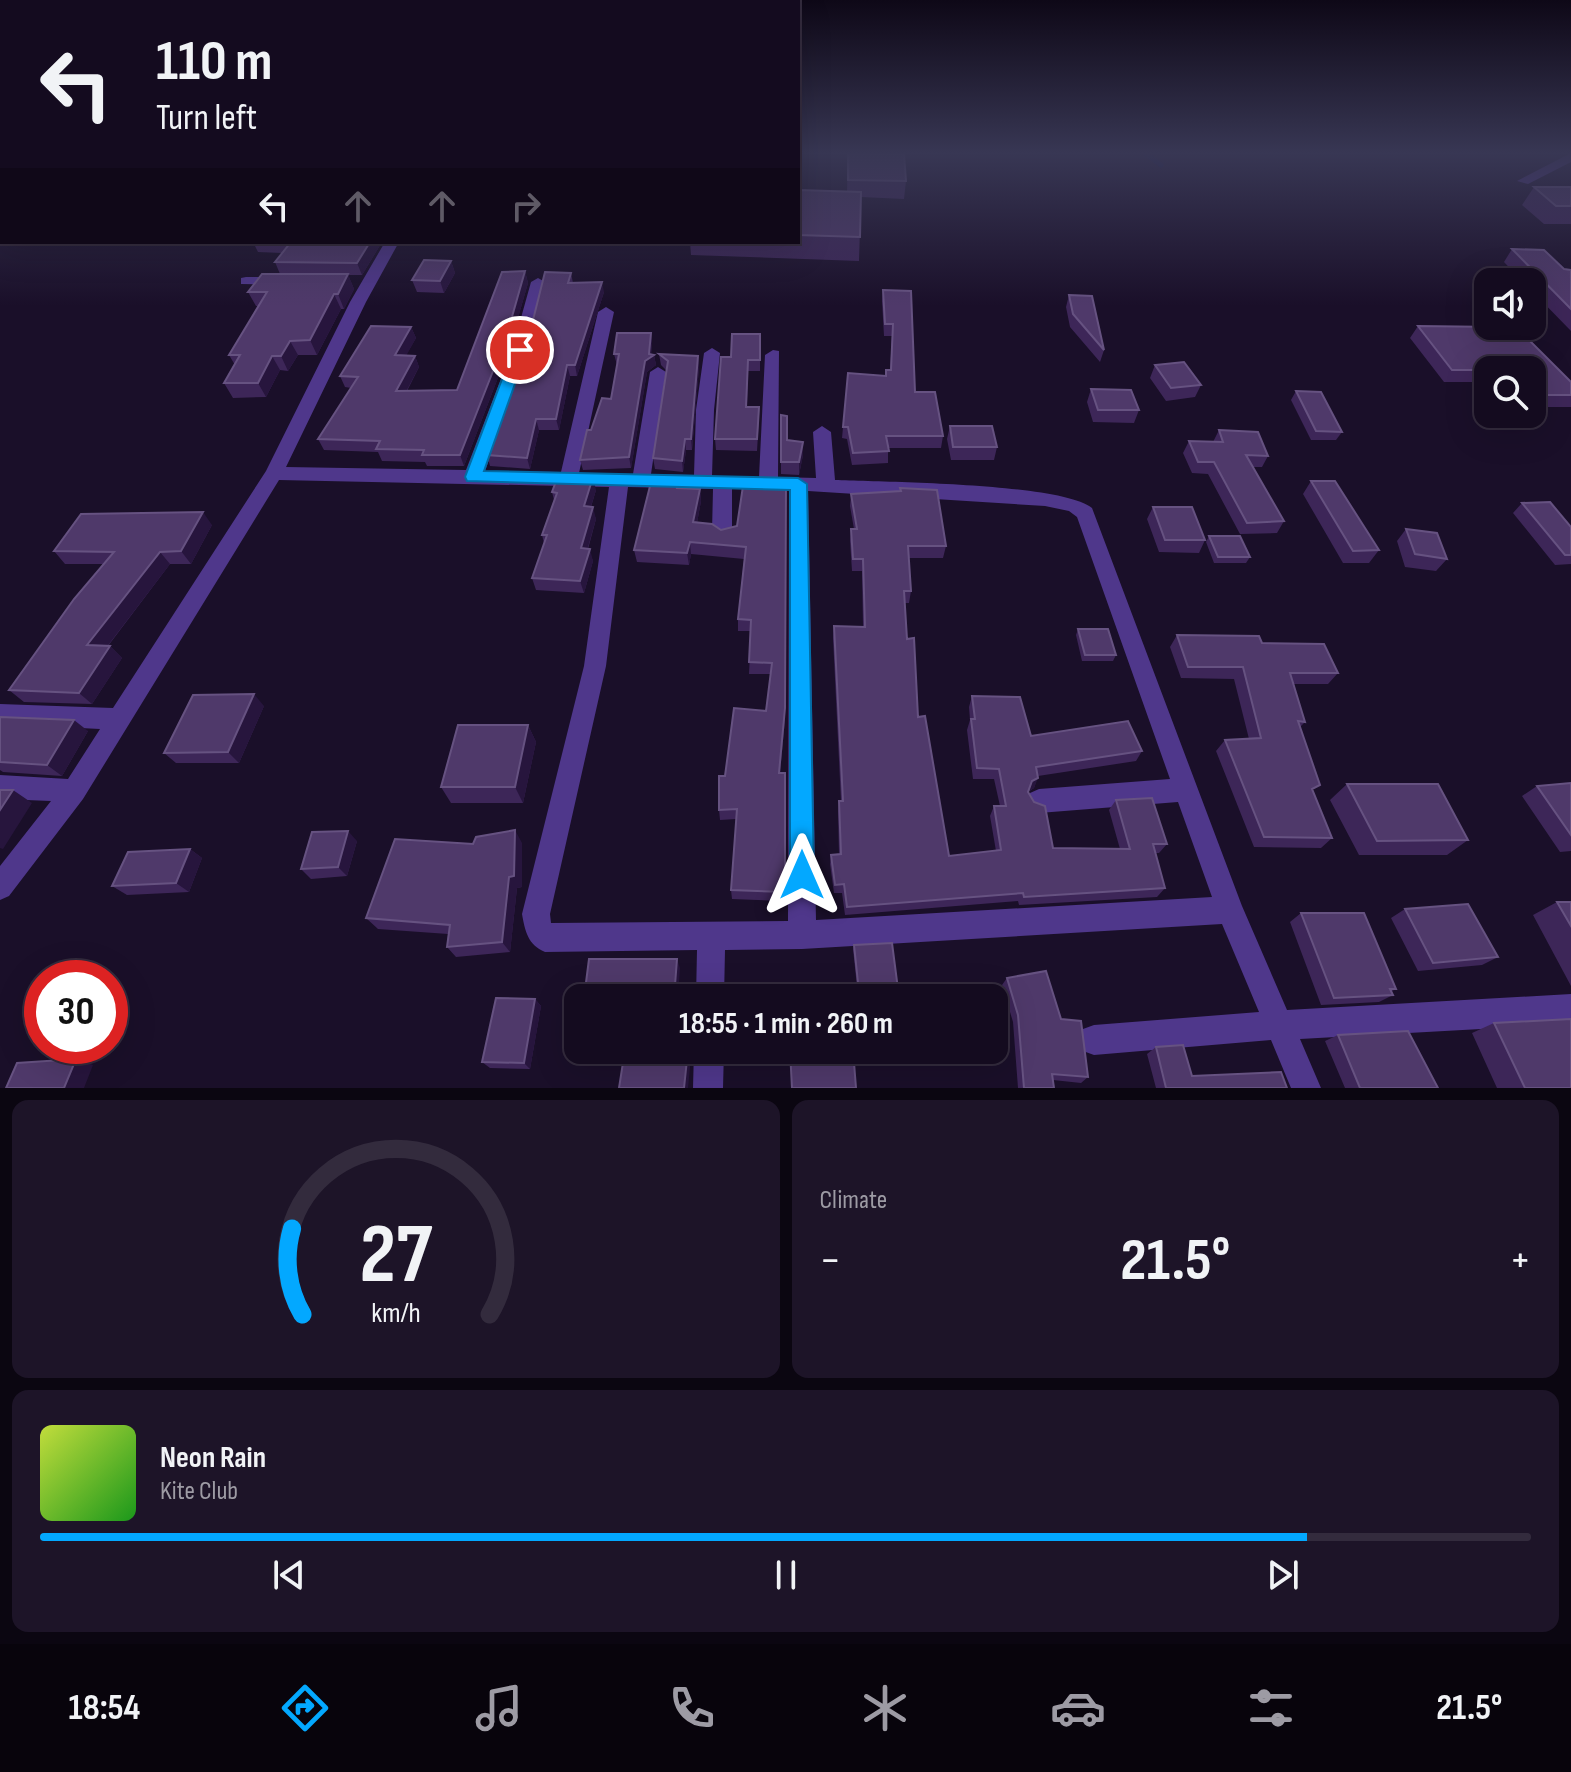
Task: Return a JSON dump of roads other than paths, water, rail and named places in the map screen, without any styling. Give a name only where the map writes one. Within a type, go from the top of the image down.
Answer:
[{"type":"street","points":[[0,887],[74,791],[274,473],[362,282],[390,244]]},
{"type":"street","points":[[246,281],[292,281]]},
{"type":"street","points":[[473,477],[520,350],[538,282]]},
{"type":"street","points":[[569,478],[606,312]]},
{"type":"street","points":[[712,353],[705,410],[722,532]]},
{"type":"street","points":[[768,483],[773,355]]},
{"type":"street","points":[[658,372],[630,480],[595,666],[536,914],[538,928],[545,938],[711,939],[1230,910]]},
{"type":"street","points":[[822,432],[826,486]]},
{"type":"street","points":[[274,473],[798,484],[1062,501],[1085,513],[1230,910],[1306,1088]]},
{"type":"street","points":[[798,484],[802,935]]},
{"type":"street","points":[[0,714],[121,719]]},
{"type":"street","points":[[0,787],[74,791]]},
{"type":"street","points":[[1039,801],[1185,790]]},
{"type":"street","points":[[710,984],[711,939]]},
{"type":"street","points":[[1094,1040],[1279,1025],[1571,1009]]},
{"type":"street","points":[[708,1088],[709,1064]]}]
